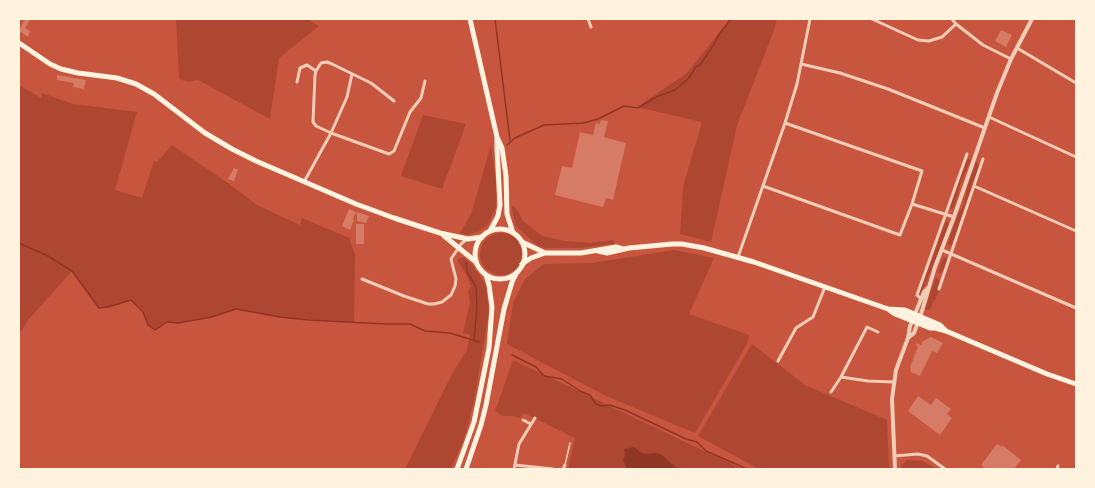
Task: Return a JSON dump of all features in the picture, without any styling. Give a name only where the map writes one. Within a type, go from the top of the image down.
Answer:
[{"type":"main road","points":[[470,19],[497,137],[502,148],[506,176],[507,214],[513,233]]},
{"type":"main road","points":[[19,43],[50,64],[61,69],[78,73],[117,78],[142,86],[218,141],[256,161],[304,182],[380,213],[440,233],[468,239],[482,237]]},
{"type":"main road","points":[[476,262],[476,248],[482,237],[490,231],[498,216],[500,205],[497,137]]},
{"type":"main road","points":[[490,231],[504,230],[513,233],[522,242],[545,253]]},
{"type":"main road","points":[[440,233],[476,262],[486,274],[495,278],[505,278],[518,272]]},
{"type":"main road","points":[[466,469],[486,405],[504,309],[512,282],[522,264],[524,251],[522,242]]},
{"type":"main road","points":[[522,264],[531,258],[545,253],[581,253],[598,251],[607,253],[617,252],[623,249],[660,244],[682,244],[738,257],[888,309],[903,309],[930,328],[946,331],[1040,371],[1076,384]]},
{"type":"main road","points":[[457,469],[474,422],[489,348],[492,307],[486,274]]},
{"type":"main road","points":[[888,309],[895,314],[913,317],[940,325],[946,331]]},
{"type":"street","points":[[588,19],[591,27]]},
{"type":"street","points":[[738,257],[785,122],[798,79],[810,19]]},
{"type":"street","points":[[872,19],[918,40],[929,41],[942,37],[956,24]]},
{"type":"street","points":[[952,19],[956,24],[983,45],[1011,59]]},
{"type":"street","points":[[908,338],[914,333],[985,128],[1011,59],[1032,19]]},
{"type":"street","points":[[1017,48],[1076,83]]},
{"type":"street","points":[[394,101],[371,83],[327,62],[321,64],[316,70],[313,122],[316,126],[367,147],[391,154],[395,149],[410,112],[421,98],[425,81]]},
{"type":"street","points":[[801,64],[840,73],[888,89],[985,128]]},
{"type":"street","points":[[297,82],[300,68],[307,65],[316,70]]},
{"type":"street","points":[[304,182],[331,133],[347,97],[352,74]]},
{"type":"street","points":[[989,117],[1076,157]]},
{"type":"street","points":[[763,186],[900,235],[912,204],[922,172],[785,122]]},
{"type":"street","points":[[921,299],[917,295],[967,154]]},
{"type":"street","points":[[939,289],[983,159]]},
{"type":"street","points":[[974,186],[1076,231]]},
{"type":"street","points":[[912,204],[954,217]]},
{"type":"street","points":[[362,279],[418,301],[431,304],[438,303],[448,298],[454,289],[456,279],[451,259],[459,247],[468,239]]},
{"type":"street","points":[[942,250],[1076,308]]},
{"type":"street","points":[[778,361],[796,328],[813,317],[825,287]]},
{"type":"street","points":[[895,469],[892,399],[896,370],[908,338],[908,332],[913,317],[924,292],[929,287]]},
{"type":"street","points":[[831,392],[841,377],[867,327],[878,332]]},
{"type":"street","points":[[841,377],[868,381],[894,382]]},
{"type":"street","points":[[535,418],[519,444],[514,467],[553,469]]},
{"type":"street","points":[[523,420],[531,424]]},
{"type":"street","points":[[894,456],[918,454],[927,456],[945,469]]},
{"type":"lane","points":[[564,467],[570,443]]},
{"type":"shaded area","points":[[176,19],[307,19],[319,26],[279,58],[270,119],[198,80],[188,82],[179,79]]},
{"type":"shaded area","points":[[730,19],[777,19],[773,33],[737,125],[711,242],[680,234],[683,187],[702,122],[637,107],[687,73]]},
{"type":"shaded area","points":[[19,85],[41,98],[42,93],[73,104],[137,112],[115,190],[142,198],[154,161],[157,162],[172,145],[228,183],[257,205],[300,225],[302,218],[349,238],[355,255],[354,322],[280,317],[236,309],[212,317],[178,323],[167,322],[155,330],[148,325],[143,312],[131,300],[108,307],[99,308],[72,271],[29,319],[21,331],[19,331]]},
{"type":"shaded area","points":[[423,115],[466,124],[442,189],[401,176]]},
{"type":"shaded area","points":[[491,145],[496,184],[496,207],[487,226],[477,232],[467,235],[460,233],[471,214]]},
{"type":"shaded area","points":[[969,159],[971,160],[961,182],[954,208],[951,209],[950,207],[963,168],[966,161]]},
{"type":"shaded area","points":[[976,162],[979,166],[952,244],[949,246],[948,243],[957,216],[964,204],[968,184]]},
{"type":"shaded area","points":[[511,205],[516,208],[523,221],[542,236],[565,241],[590,243],[614,240],[614,244],[578,248],[545,248],[537,245],[516,226]]},
{"type":"shaded area","points":[[946,221],[949,223],[921,294],[920,292]]},
{"type":"shaded area","points":[[497,233],[505,233],[513,236],[519,242],[522,254],[519,266],[513,272],[505,275],[497,275],[489,272],[483,266],[480,258],[480,250],[483,242],[489,236]]},
{"type":"shaded area","points":[[674,250],[714,258],[689,314],[749,335],[747,344],[695,433],[606,396],[507,344],[513,303],[525,279],[544,264],[592,263]]},
{"type":"shaded area","points":[[463,257],[472,265],[486,285],[489,312],[474,401],[464,439],[451,469],[405,469],[452,374],[467,350],[470,335],[463,333],[470,302],[468,291],[471,286],[467,276],[457,260]]},
{"type":"shaded area","points":[[945,257],[947,260],[943,270],[941,273],[938,273],[943,258]]},
{"type":"shaded area","points":[[936,277],[939,280],[940,289],[930,309],[928,310],[925,309]]},
{"type":"shaded area","points":[[752,344],[805,385],[887,420],[889,469],[759,469],[698,436]]},
{"type":"shaded area","points":[[513,360],[742,469],[568,469],[575,438],[524,413],[520,418],[502,416],[495,411]]},
{"type":"shaded area","points":[[634,447],[645,454],[655,453],[662,455],[678,469],[627,469],[623,460],[625,455],[624,449]]},
{"type":"shaded area","points":[[907,460],[922,461],[937,469],[901,469],[901,466]]},
{"type":"building","points":[[25,19],[30,20],[25,28],[30,31],[28,37],[19,31]]},
{"type":"building","points":[[1001,30],[1012,35],[1006,47],[995,41]]},
{"type":"building","points":[[57,75],[86,80],[84,89],[73,87],[74,83],[57,80]]},
{"type":"building","points":[[601,120],[608,121],[604,137],[626,143],[613,200],[606,198],[603,207],[555,195],[562,166],[572,168],[580,132],[593,135],[596,123],[600,124]]},
{"type":"building","points":[[234,168],[238,169],[234,181],[228,179]]},
{"type":"building","points":[[349,209],[356,212],[350,230],[342,226]]},
{"type":"building","points":[[357,212],[369,216],[366,223],[357,221]]},
{"type":"building","points":[[356,224],[364,224],[364,244],[356,244]]},
{"type":"building","points":[[931,337],[943,343],[937,353],[932,351],[920,376],[911,372],[910,367],[918,347],[916,345],[917,343],[921,345],[923,341]]},
{"type":"building","points":[[918,396],[931,405],[936,398],[951,409],[947,414],[952,418],[940,435],[908,411]]},
{"type":"building","points":[[997,444],[1001,447],[1002,445],[1021,460],[1014,469],[986,469],[981,465]]},
{"type":"waterway","points":[[495,19],[510,140]]},
{"type":"waterway","points":[[507,145],[515,138],[544,125],[583,123],[598,119],[624,106],[638,108],[656,97],[675,90],[688,79],[696,67],[700,65],[720,33],[731,19]]},
{"type":"waterway","points":[[19,243],[48,256],[72,271],[99,308],[108,307],[131,300],[143,312],[148,325],[155,330],[167,322],[178,323],[212,317],[236,309],[280,317],[309,320],[410,324],[425,331],[450,333],[479,342]]},
{"type":"waterway","points":[[466,262],[467,272],[476,287],[477,307],[474,340]]},
{"type":"waterway","points":[[512,355],[536,367],[544,376],[562,379],[580,391],[590,395],[596,404],[601,406],[610,405],[625,410],[686,439],[697,442],[706,451],[747,469]]}]
